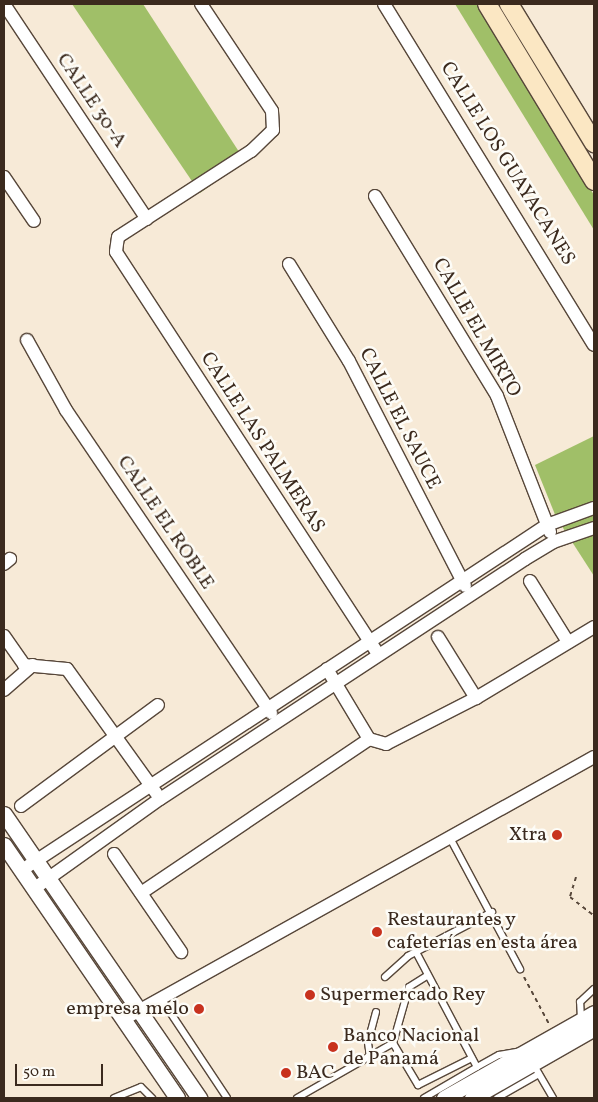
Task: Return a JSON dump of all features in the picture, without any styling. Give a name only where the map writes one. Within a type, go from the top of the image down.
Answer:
[{"type":"main road","points":[[487,4],[594,181]]},
{"type":"main road","points":[[509,4],[594,142]]},
{"type":"street","name":"CALLE 30-A","points":[[4,4],[147,219]]},
{"type":"street","points":[[147,219],[251,150],[273,130],[272,111],[201,4]]},
{"type":"street","name":"CALLE LOS GUAYACANES","points":[[384,4],[594,345]]},
{"type":"street","points":[[4,177],[34,221]]},
{"type":"street","name":"CALLE EL MIRTO","points":[[375,196],[497,396],[554,542]]},
{"type":"street","name":"CALLE LAS PALMERAS","points":[[147,219],[118,237],[116,252],[378,654]]},
{"type":"street","name":"CALLE EL SAUCE","points":[[289,264],[349,361],[470,594]]},
{"type":"street","name":"CALLE EL ROBLE","points":[[27,340],[66,410],[278,723]]},
{"type":"street","points":[[22,870],[152,787],[369,640],[547,525],[594,508]]},
{"type":"street","points":[[35,888],[160,799],[337,685],[378,654],[470,594],[554,542],[594,528]]},
{"type":"street","points":[[530,581],[568,642]]},
{"type":"street","points":[[327,669],[369,739],[386,744],[476,698],[594,627]]},
{"type":"street","points":[[4,636],[24,665],[67,669],[160,799]]},
{"type":"street","points":[[438,637],[476,698]]},
{"type":"street","points":[[4,690],[33,665]]},
{"type":"street","points":[[22,806],[114,735],[158,705]]},
{"type":"street","points":[[141,893],[369,739]]},
{"type":"street","points":[[124,1019],[159,997],[594,757]]},
{"type":"street","points":[[4,814],[50,878],[199,1098]]},
{"type":"street","points":[[4,845],[177,1098]]},
{"type":"street","points":[[114,854],[181,952]]},
{"type":"street","points":[[444,1098],[532,1063],[555,1035],[590,1020]]},
{"type":"street","points":[[472,1098],[532,1063],[590,1020]]},
{"type":"lane","points":[[450,838],[492,912],[520,969]]},
{"type":"lane","points":[[385,977],[416,952],[492,912]]},
{"type":"lane","points":[[416,952],[476,1068]]},
{"type":"lane","points":[[297,1098],[393,1044],[409,987],[428,975]]},
{"type":"lane","points":[[590,1020],[580,1002],[594,989]]},
{"type":"lane","points":[[159,997],[227,1098]]},
{"type":"lane","points":[[370,1057],[368,1042],[376,1012]]},
{"type":"lane","points":[[393,1044],[418,1085],[472,1058]]},
{"type":"lane","points":[[424,1098],[511,1050],[532,1063],[553,1098]]},
{"type":"lane","points":[[497,1098],[510,1090],[532,1063]]},
{"type":"lane","points":[[114,1098],[141,1086],[152,1098]]},
{"type":"lane","points":[[510,1090],[515,1098]]},
{"type":"path","points":[[576,877],[570,897],[594,916]]},
{"type":"path","points":[[520,969],[555,1035]]},
{"type":"green space","points":[[72,4],[143,4],[245,161],[200,193]]},
{"type":"green space","points":[[455,4],[478,4],[594,195],[594,230]]},
{"type":"green space","points":[[594,436],[594,576],[556,517],[535,465]]},
{"type":"place","name":"Xtra","points":[[557,835]]},
{"type":"place","name":"Restaurantes y cafeterías en esta área","points":[[377,932]]},
{"type":"place","name":"Supermercado Rey","points":[[310,995]]},
{"type":"place","name":"empresa melo","points":[[199,1009]]},
{"type":"place","name":"Banco Nacional de Panamá","points":[[333,1047]]},
{"type":"place","name":"BAC","points":[[286,1073]]}]
